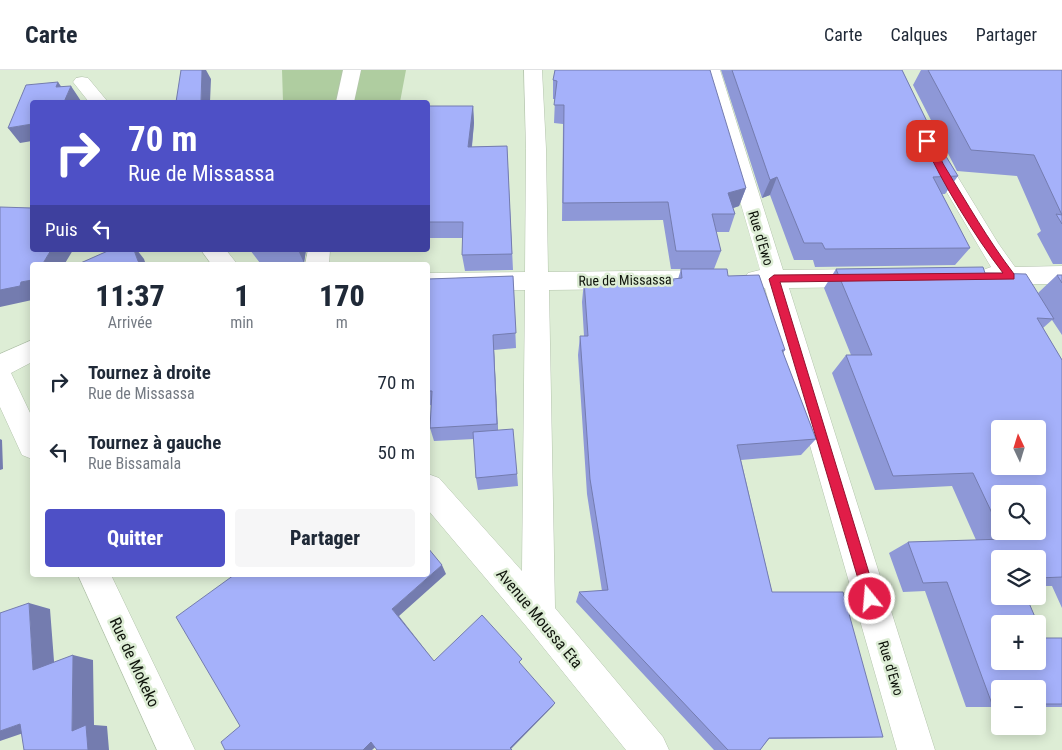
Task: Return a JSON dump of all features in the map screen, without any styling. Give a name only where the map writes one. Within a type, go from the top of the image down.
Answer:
[{"type":"street","points":[[345,100],[352,70]]},
{"type":"street","points":[[533,70],[536,150],[538,614]]},
{"type":"street","name":"Rue d'Ewo","points":[[711,70],[916,750]]},
{"type":"street","points":[[82,82],[96,100]]},
{"type":"street","points":[[923,132],[936,158],[985,241],[1011,276],[1026,302]]},
{"type":"street","points":[[971,276],[1062,276]]},
{"type":"street","name":"Rue de Missassa","points":[[430,282],[892,277]]},
{"type":"street","points":[[0,366],[30,351]]},
{"type":"street","points":[[0,377],[30,442]]},
{"type":"street","name":"Avenue Moussa Eta","points":[[430,490],[538,614],[650,750]]},
{"type":"street","name":"Rue de Mokeko","points":[[95,577],[176,750]]},
{"type":"green space","points":[[282,70],[406,70],[400,100],[283,100]]},
{"type":"building","points":[[181,70],[202,70],[201,100],[176,100]]},
{"type":"building","points":[[555,70],[710,70],[746,188],[728,193],[735,214],[712,214],[721,251],[676,251],[668,202],[563,203],[564,105],[554,105],[557,81],[553,80]]},
{"type":"building","points":[[732,70],[902,70],[936,140],[958,176],[933,177],[970,248],[825,249],[822,243],[804,243],[777,177],[770,180]]},
{"type":"building","points":[[928,70],[1062,70],[1062,215],[1034,155],[971,150]]},
{"type":"building","points":[[58,82],[56,87],[71,86],[65,100],[30,100],[30,124],[8,128],[26,85]]},
{"type":"building","points":[[430,106],[473,106],[468,147],[507,146],[512,254],[462,255],[463,222],[430,222]]},
{"type":"building","points":[[0,207],[30,208],[30,252],[50,252],[44,262],[30,262],[30,280],[21,282],[20,286],[0,290]]},
{"type":"building","points":[[1056,214],[1062,215],[1062,224]]},
{"type":"building","points":[[105,252],[135,252],[139,262],[83,262]]},
{"type":"building","points":[[983,267],[985,273],[1026,274],[1054,319],[1037,318],[1062,360],[1062,577],[1046,578],[1046,550],[991,550],[991,605],[1030,605],[1034,615],[991,615],[991,670],[1046,670],[1046,638],[1062,638],[1062,704],[1046,704],[1046,680],[991,680],[991,701],[947,582],[923,583],[908,542],[1046,540],[1046,485],[991,485],[991,511],[973,473],[893,476],[846,355],[872,355],[836,269]]},
{"type":"building","points":[[681,269],[727,269],[728,276],[759,275],[785,350],[782,350],[816,439],[737,445],[772,592],[843,592],[883,737],[769,738],[760,750],[728,750],[579,592],[608,590],[590,479],[580,336],[588,336],[584,281],[674,281],[673,279],[682,278]]},
{"type":"building","points":[[1057,275],[1062,275],[1062,283]]},
{"type":"building","points":[[513,276],[516,333],[493,335],[497,424],[430,428],[432,391],[430,391],[430,279]]},
{"type":"building","points":[[513,429],[517,474],[476,478],[473,432]]},
{"type":"building","points":[[430,550],[442,565],[430,576]]},
{"type":"building","points":[[231,577],[428,577],[392,609],[434,661],[482,615],[522,659],[519,662],[555,703],[510,748],[512,750],[377,750],[371,742],[363,750],[225,750],[221,742],[240,726],[176,617]]},
{"type":"building","points":[[29,603],[33,670],[73,655],[72,731],[86,725],[88,750],[24,750],[20,724],[0,731],[0,613]]},
{"type":"route","points":[[870,599],[774,279],[1011,276],[990,249],[927,141]]}]
